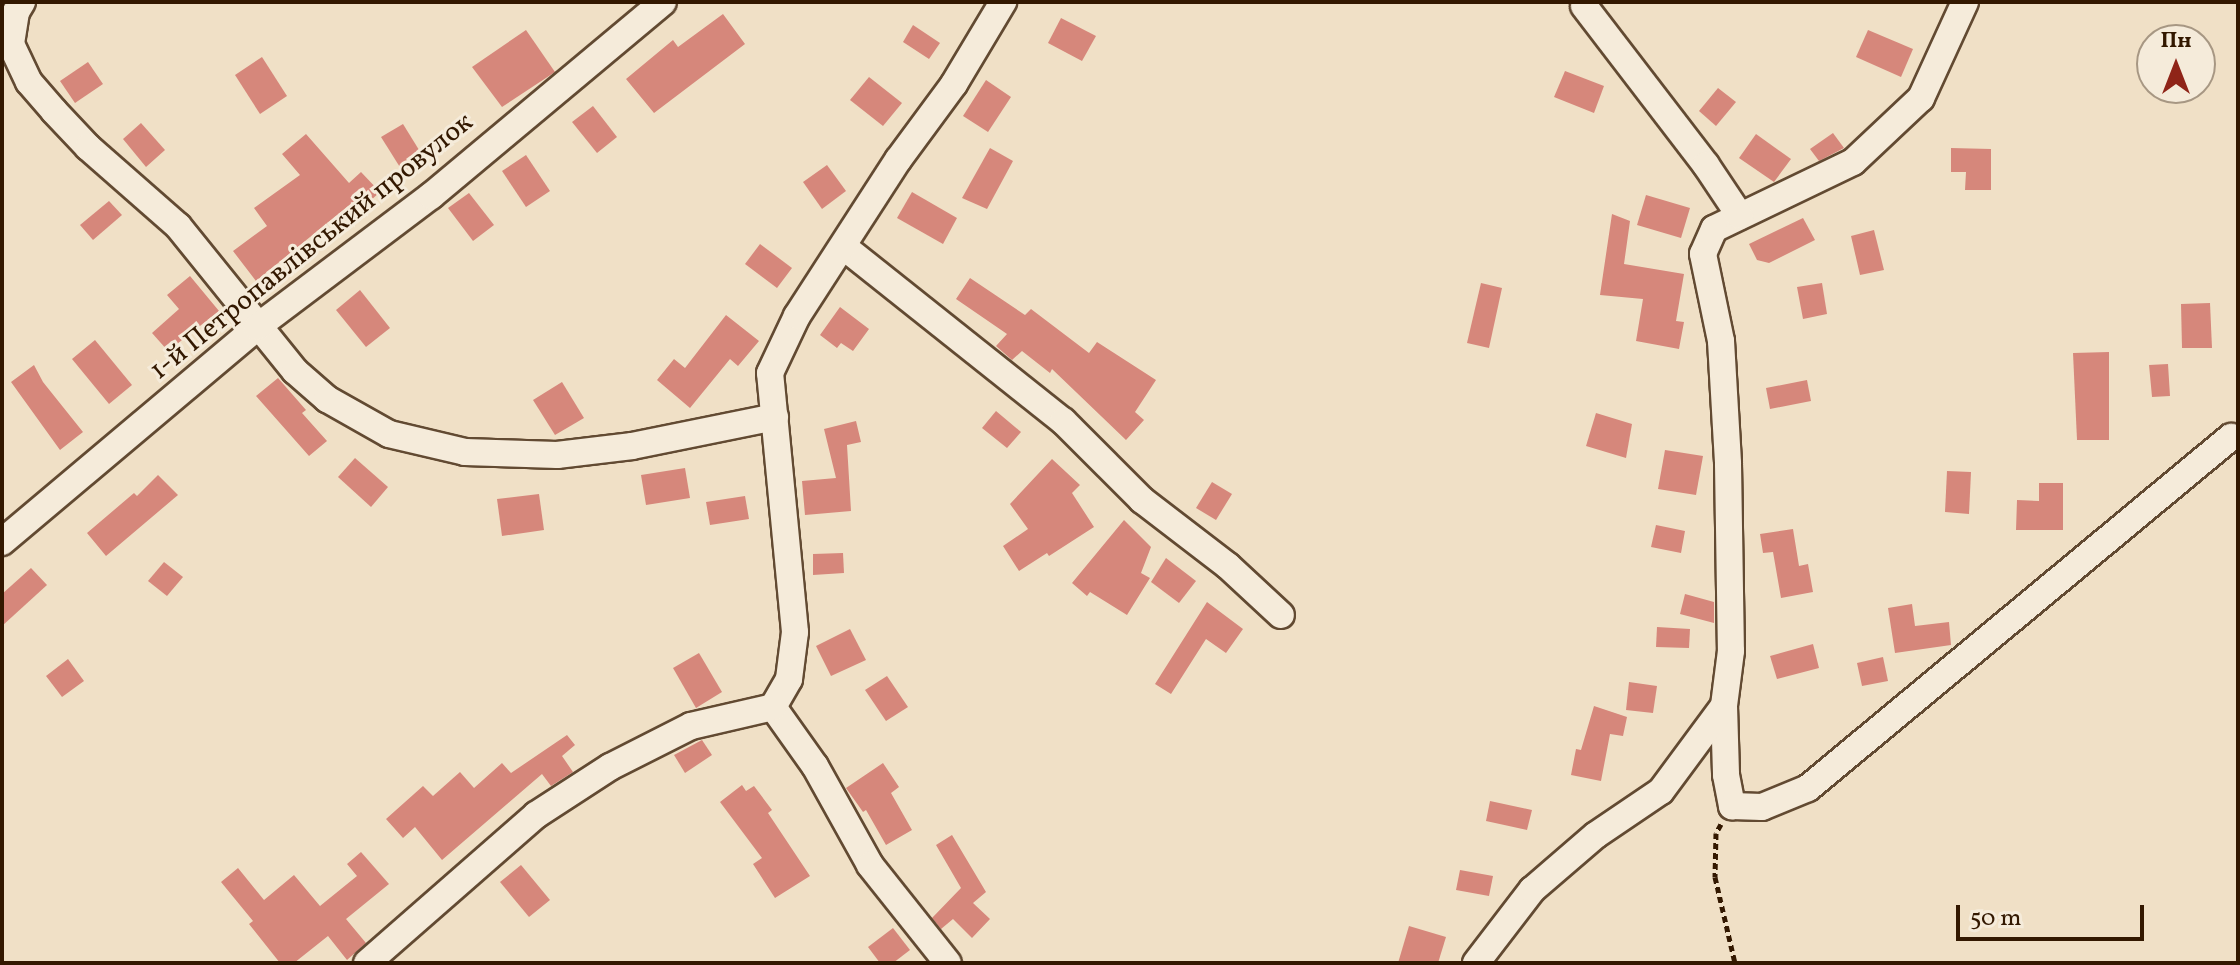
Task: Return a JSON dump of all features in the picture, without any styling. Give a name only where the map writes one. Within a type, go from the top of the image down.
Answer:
[{"type":"street","points":[[22,2],[16,12],[11,44],[29,82],[88,147],[178,226],[295,371],[327,399],[389,434],[465,452],[557,455],[632,446],[775,417]]},
{"type":"street","name":"1-й Петропавлівський провулок","points":[[2,542],[257,327],[431,196],[663,2]]},
{"type":"street","points":[[367,963],[536,815],[610,767],[691,726],[773,707],[789,679],[795,632],[770,373],[797,316],[898,160],[954,84],[1003,2]]},
{"type":"street","points":[[1965,2],[1921,98],[1853,162],[1714,229],[1703,254],[1721,341],[1728,464],[1731,651],[1724,706],[1726,775],[1732,806],[1762,807],[1808,788],[2231,437]]},
{"type":"street","points":[[1584,6],[1706,165],[1740,216]]},
{"type":"street","points":[[844,247],[1063,421],[1142,500],[1228,566],[1281,615]]},
{"type":"street","points":[[1476,963],[1532,890],[1596,835],[1661,791],[1724,706]]},
{"type":"street","points":[[773,707],[815,766],[870,865],[948,963]]},
{"type":"path","points":[[1732,806],[1716,833],[1715,877],[1735,963]]},
{"type":"building","points":[[723,14],[745,44],[654,113],[626,79],[673,40],[678,47]]},
{"type":"building","points":[[1061,18],[1096,36],[1082,61],[1048,43]]},
{"type":"building","points":[[913,25],[940,43],[929,59],[903,42]]},
{"type":"building","points":[[526,30],[555,72],[502,107],[472,67]]},
{"type":"building","points":[[1868,30],[1913,49],[1901,77],[1856,57]]},
{"type":"building","points":[[262,57],[287,96],[260,114],[235,75]]},
{"type":"building","points":[[88,62],[103,84],[75,103],[60,81]]},
{"type":"building","points":[[1565,71],[1604,86],[1594,113],[1554,97]]},
{"type":"building","points":[[869,77],[902,103],[883,126],[850,100]]},
{"type":"building","points":[[986,80],[1011,97],[988,132],[963,116]]},
{"type":"building","points":[[1718,88],[1736,102],[1716,126],[1699,111]]},
{"type":"building","points":[[593,106],[617,137],[597,153],[572,122]]},
{"type":"building","points":[[141,123],[165,150],[146,167],[123,139]]},
{"type":"building","points":[[403,124],[424,158],[403,172],[381,137]]},
{"type":"building","points":[[1833,133],[1844,148],[1819,161],[1810,149]]},
{"type":"building","points":[[306,134],[349,183],[361,172],[380,192],[360,210],[353,202],[256,281],[233,251],[267,226],[254,208],[300,175],[282,154]]},
{"type":"building","points":[[1756,134],[1791,159],[1774,182],[1739,158]]},
{"type":"building","points":[[990,148],[1013,161],[987,209],[962,198]]},
{"type":"building","points":[[1951,148],[1991,149],[1991,190],[1965,190],[1966,172],[1951,172]]},
{"type":"building","points":[[526,155],[550,191],[526,207],[502,171]]},
{"type":"building","points":[[827,165],[846,191],[822,209],[803,182]]},
{"type":"building","points":[[912,192],[957,218],[943,244],[897,218]]},
{"type":"building","points":[[469,193],[494,225],[473,241],[448,208]]},
{"type":"building","points":[[1646,195],[1690,208],[1681,238],[1637,225]]},
{"type":"building","points":[[109,201],[122,215],[93,240],[80,225]]},
{"type":"building","points":[[1612,214],[1630,221],[1624,264],[1684,274],[1676,321],[1684,322],[1679,349],[1636,341],[1643,299],[1600,295]]},
{"type":"building","points":[[1803,218],[1815,240],[1769,263],[1757,260],[1749,244]]},
{"type":"building","points":[[1874,230],[1884,270],[1860,275],[1851,236]]},
{"type":"building","points":[[760,244],[792,268],[777,288],[745,264]]},
{"type":"building","points":[[190,276],[219,311],[168,351],[152,333],[179,309],[167,295]]},
{"type":"building","points":[[970,278],[1025,315],[1031,309],[1089,353],[1097,342],[1156,380],[1135,412],[1144,420],[1126,440],[1052,369],[1050,373],[1022,351],[1012,360],[996,346],[1007,334],[956,299]]},
{"type":"building","points":[[1481,283],[1502,288],[1489,348],[1467,343]]},
{"type":"building","points":[[1822,283],[1827,314],[1803,319],[1797,287]]},
{"type":"building","points":[[360,290],[390,328],[366,347],[336,310]]},
{"type":"building","points":[[2210,303],[2212,348],[2182,348],[2181,304]]},
{"type":"building","points":[[840,307],[869,329],[853,351],[841,343],[837,348],[820,335]]},
{"type":"building","points":[[726,315],[759,341],[738,366],[730,359],[690,408],[657,380],[674,359],[685,368]]},
{"type":"building","points":[[95,340],[132,385],[109,404],[72,359]]},
{"type":"building","points":[[2109,352],[2109,440],[2077,440],[2073,353]]},
{"type":"building","points":[[2168,364],[2170,396],[2152,397],[2149,365]]},
{"type":"building","points":[[34,365],[43,382],[83,432],[60,450],[11,382]]},
{"type":"building","points":[[278,378],[306,410],[302,413],[327,441],[309,456],[256,396]]},
{"type":"building","points":[[1807,380],[1811,401],[1770,409],[1766,388]]},
{"type":"building","points":[[562,382],[584,418],[555,435],[533,400]]},
{"type":"building","points":[[996,411],[1021,432],[1007,448],[982,428]]},
{"type":"building","points":[[1596,413],[1632,424],[1626,458],[1586,446]]},
{"type":"building","points":[[856,421],[861,442],[847,445],[851,511],[805,515],[802,481],[836,478],[824,429]]},
{"type":"building","points":[[1665,450],[1703,456],[1696,495],[1658,489]]},
{"type":"building","points":[[355,458],[388,487],[371,507],[338,477]]},
{"type":"building","points":[[1052,459],[1080,485],[1072,493],[1094,527],[1019,571],[1003,546],[1028,529],[1010,504]]},
{"type":"building","points":[[685,468],[690,498],[646,505],[641,475]]},
{"type":"building","points":[[1947,471],[1971,472],[1969,514],[1945,512]]},
{"type":"building","points":[[158,475],[178,495],[106,556],[87,533],[134,493],[137,496]]},
{"type":"building","points":[[1212,482],[1232,494],[1216,520],[1196,508]]},
{"type":"building","points":[[2039,483],[2063,483],[2063,530],[2016,530],[2017,500],[2039,501]]},
{"type":"building","points":[[539,494],[544,530],[502,536],[497,499]]},
{"type":"building","points":[[745,496],[749,519],[710,525],[706,502]]},
{"type":"building","points":[[1124,520],[1151,547],[1141,573],[1150,578],[1127,615],[1090,592],[1087,596],[1072,583]]},
{"type":"building","points":[[1656,525],[1685,531],[1681,553],[1651,547]]},
{"type":"building","points":[[1793,529],[1799,566],[1808,564],[1813,592],[1781,598],[1773,552],[1763,553],[1760,534]]},
{"type":"building","points":[[843,553],[844,573],[813,575],[813,554]]},
{"type":"building","points":[[1166,558],[1196,581],[1179,603],[1151,582]]},
{"type":"building","points":[[164,562],[183,577],[167,596],[148,581]]},
{"type":"building","points":[[31,568],[47,585],[2,626],[2,594]]},
{"type":"building","points":[[1685,594],[1714,602],[1714,623],[1680,614]]},
{"type":"building","points":[[1207,602],[1243,629],[1226,653],[1206,639],[1171,694],[1155,684]]},
{"type":"building","points":[[1912,604],[1915,626],[1949,622],[1951,645],[1895,653],[1888,608]]},
{"type":"building","points":[[1657,627],[1690,629],[1689,648],[1656,647]]},
{"type":"building","points":[[850,629],[866,660],[831,676],[816,646]]},
{"type":"building","points":[[1813,644],[1819,668],[1777,679],[1770,656]]},
{"type":"building","points":[[699,653],[722,692],[696,708],[673,668]]},
{"type":"building","points":[[1883,657],[1888,681],[1862,686],[1857,663]]},
{"type":"building","points":[[68,659],[84,681],[62,697],[46,676]]},
{"type":"building","points":[[887,676],[908,707],[886,721],[865,690]]},
{"type":"building","points":[[1629,682],[1657,686],[1653,713],[1626,710]]},
{"type":"building","points":[[1594,706],[1627,717],[1623,736],[1610,734],[1601,781],[1571,775],[1576,749],[1581,750]]},
{"type":"building","points":[[567,735],[575,745],[562,756],[573,772],[551,786],[542,774],[442,860],[415,827],[403,838],[386,819],[423,786],[433,796],[460,772],[474,788],[502,763],[511,773]]},
{"type":"building","points":[[702,740],[712,755],[685,773],[674,755]]},
{"type":"building","points":[[883,763],[899,787],[891,793],[912,830],[886,845],[866,810],[863,812],[846,788]]},
{"type":"building","points":[[742,785],[746,791],[754,786],[772,810],[768,813],[810,876],[775,898],[753,864],[762,858],[720,802]]},
{"type":"building","points":[[1490,801],[1532,810],[1527,830],[1486,821]]},
{"type":"building","points":[[952,835],[986,892],[973,903],[990,919],[972,938],[953,919],[941,929],[932,918],[961,888],[936,845]]},
{"type":"building","points":[[361,852],[389,884],[346,919],[366,943],[347,960],[328,936],[294,963],[280,963],[249,924],[253,921],[221,882],[238,868],[264,900],[294,875],[320,906],[357,876],[347,864]]},
{"type":"building","points":[[521,865],[550,900],[529,917],[500,882]]},
{"type":"building","points":[[1460,870],[1493,876],[1489,896],[1456,890]]},
{"type":"building","points":[[1409,926],[1446,937],[1438,963],[1398,963]]},
{"type":"building","points":[[893,928],[910,950],[893,963],[880,963],[868,947]]}]
